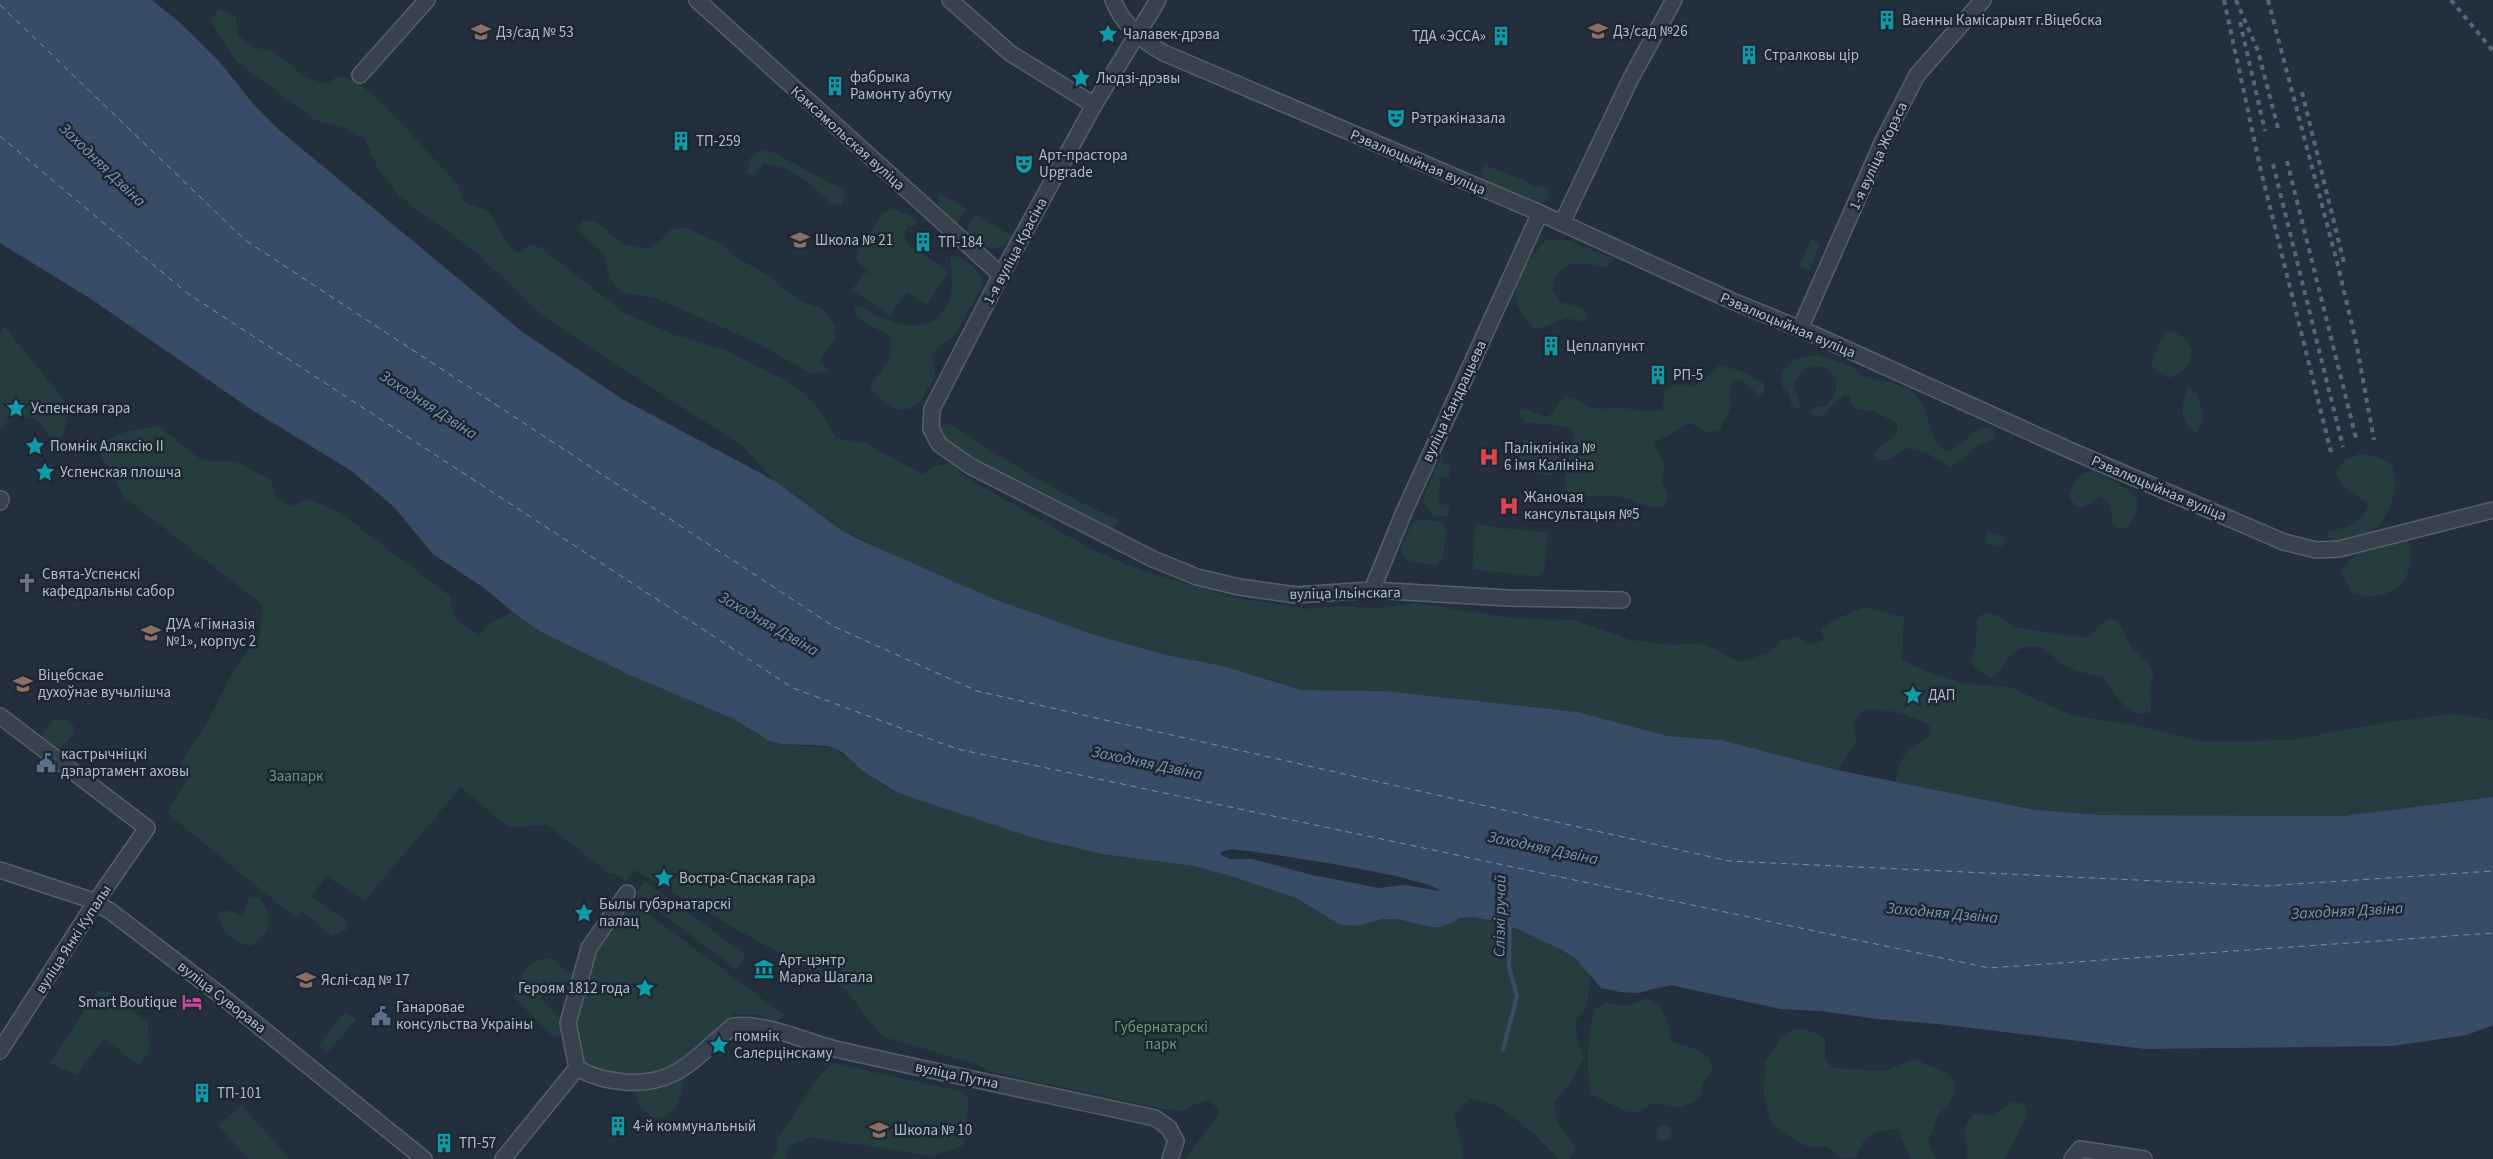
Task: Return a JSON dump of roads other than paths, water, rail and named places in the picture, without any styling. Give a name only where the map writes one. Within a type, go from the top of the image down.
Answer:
[{"type":"street","points":[[360,75],[427,0]]},
{"type":"street","name":"Камсамольская вуліца","points":[[697,0],[1001,275]]},
{"type":"street","points":[[950,0],[1010,53],[1094,105]]},
{"type":"street","name":"Рэвалюцыйная вуліца","points":[[1113,0],[1116,9],[1138,36],[1151,46],[1540,213],[1730,300],[1800,329],[2074,452],[2300,548],[2316,550],[2339,549],[2493,510]]},
{"type":"street","name":"1-я вуліца Красіна","points":[[931,429],[932,409],[1001,275],[1094,105],[1138,36],[1158,0]]},
{"type":"street","points":[[1562,223],[1631,78],[1674,0]]},
{"type":"street","name":"1-я вуліца Жорэса","points":[[1800,329],[1883,141],[1917,76],[1983,0]]},
{"type":"street","name":"вуліца Кандрацьева","points":[[1372,590],[1404,512],[1540,213]]},
{"type":"street","name":"вуліца Ільінскага","points":[[931,429],[939,444],[970,466],[1153,559],[1197,577],[1239,587],[1296,595],[1372,590],[1508,598],[1622,600]]},
{"type":"street","name":"вуліца Янкі Купалы","points":[[0,716],[147,828],[95,903],[0,1051]]},
{"type":"street","name":"вуліца Суворава","points":[[0,870],[95,903],[110,911],[220,994],[424,1159]]},
{"type":"street","points":[[503,1159],[577,1068],[568,1023],[589,948],[627,893]]},
{"type":"street","name":"вуліца Путна","points":[[577,1068],[596,1078],[647,1084],[677,1073],[733,1026],[742,1025],[767,1029],[837,1050],[1155,1118],[1169,1128],[1176,1141],[1170,1159]]},
{"type":"street","points":[[2076,1154],[2144,1159]]},
{"type":"water","name":"Заходняя Дзвіна","points":[[0,0],[152,0],[180,23],[219,61],[254,105],[278,129],[521,331],[622,399],[775,481],[841,530],[994,599],[1092,634],[1166,655],[1223,666],[1302,690],[1385,691],[1578,712],[1667,736],[1721,740],[1837,770],[2030,809],[2100,815],[2343,816],[2493,797],[2493,1025],[2467,1035],[2393,1046],[2145,1049],[1821,1011],[1780,1009],[1671,985],[1637,993],[1620,992],[1601,988],[1577,960],[1562,950],[1520,930],[1490,920],[1472,917],[1461,918],[1441,927],[1430,927],[1397,919],[1383,919],[1356,926],[1341,925],[1296,898],[1231,876],[1194,866],[1103,854],[1037,839],[898,793],[864,772],[842,752],[829,746],[783,744],[769,741],[734,719],[632,676],[539,631],[484,588],[433,554],[394,507],[350,470],[252,410],[91,299],[0,243]],"holes":[[[1230,849],[1306,859],[1376,872],[1429,885],[1440,891],[1405,885],[1379,888],[1312,875],[1252,859],[1230,859],[1221,855],[1221,852]]]},
{"type":"waterway","name":"Слізкі ручай","points":[[1503,1050],[1517,996],[1509,967],[1510,923]]},
{"type":"railway","points":[[2224,0],[2261,171],[2331,452]]},
{"type":"railway","points":[[2236,0],[2258,51],[2278,128]]},
{"type":"railway","points":[[2268,0],[2338,266],[2356,342],[2374,440]]},
{"type":"railway","points":[[2451,0],[2493,51]]},
{"type":"railway","points":[[2240,22],[2265,131]]},
{"type":"railway","points":[[2302,92],[2345,267]]},
{"type":"railway","points":[[2287,161],[2357,442]]},
{"type":"railway","points":[[2273,164],[2343,447]]},
{"type":"place","name":"Ваенны Камісарыят г.Віцебска","points":[[1887,20]]},
{"type":"place","name":"Дз/сад №26","points":[[1598,31]]},
{"type":"place","name":"Дз/сад № 53","points":[[481,32]]},
{"type":"place","name":"Чалавек-дрэва","points":[[1108,34]]},
{"type":"place","name":"ТДА «ЭССА»","points":[[1501,36]]},
{"type":"place","name":"Стралковы цір","points":[[1749,55]]},
{"type":"place","name":"Людзі-дрэвы","points":[[1081,78]]},
{"type":"place","name":"фабрыка Рамонту абутку","points":[[835,86]]},
{"type":"place","name":"Рэтракіназала","points":[[1396,118]]},
{"type":"place","name":"ТП-259","points":[[681,141]]},
{"type":"place","name":"Арт-прастора Upgrade","points":[[1024,164]]},
{"type":"place","name":"Школа № 21","points":[[800,240]]},
{"type":"place","name":"ТП-184","points":[[923,242]]},
{"type":"place","name":"Цеплапункт","points":[[1551,346]]},
{"type":"place","name":"РП-5","points":[[1658,375]]},
{"type":"place","name":"Успенская гара","points":[[16,408]]},
{"type":"place","name":"Помнік Аляксію II","points":[[35,446]]},
{"type":"place","name":"Паліклініка № 6 імя Калініна","points":[[1489,457]]},
{"type":"place","name":"Успенская плошча","points":[[45,472]]},
{"type":"place","name":"Жаночая кансультацыя №5","points":[[1509,506]]},
{"type":"place","name":"Свята-Успенскі кафедральны сабор","points":[[27,583]]},
{"type":"place","name":"ДУА «Гімназія №1», корпус 2","points":[[151,633]]},
{"type":"place","name":"Віцебскае духоўнае вучылішча","points":[[23,684]]},
{"type":"place","name":"ДАП","points":[[1913,695]]},
{"type":"place","name":"кастрычніцкі дэпартамент аховы","points":[[46,763]]},
{"type":"place","name":"Востра-Спаская гара","points":[[664,878]]},
{"type":"place","name":"Былы губэрнатарскі палац","points":[[584,913]]},
{"type":"place","name":"Арт-цэнтр Марка Шагала","points":[[764,969]]},
{"type":"place","name":"Яслі-сад № 17","points":[[306,980]]},
{"type":"place","name":"Героям 1812 года","points":[[645,988]]},
{"type":"place","name":"Smart Boutique","points":[[192,1002]]},
{"type":"place","name":"Ганаровае консульства Украіны","points":[[381,1016]]},
{"type":"place","name":"помнік Салерцінскаму","points":[[719,1045]]},
{"type":"place","name":"ТП-101","points":[[202,1093]]},
{"type":"place","name":"4-й коммунальный","points":[[618,1126]]},
{"type":"place","name":"Школа № 10","points":[[879,1130]]},
{"type":"place","name":"ТП-57","points":[[444,1143]]},
{"type":"park label","name":"Заапарк","points":[[296,776]]},
{"type":"park label","name":"Губернатарскі парк","points":[[1161,1036]]}]
